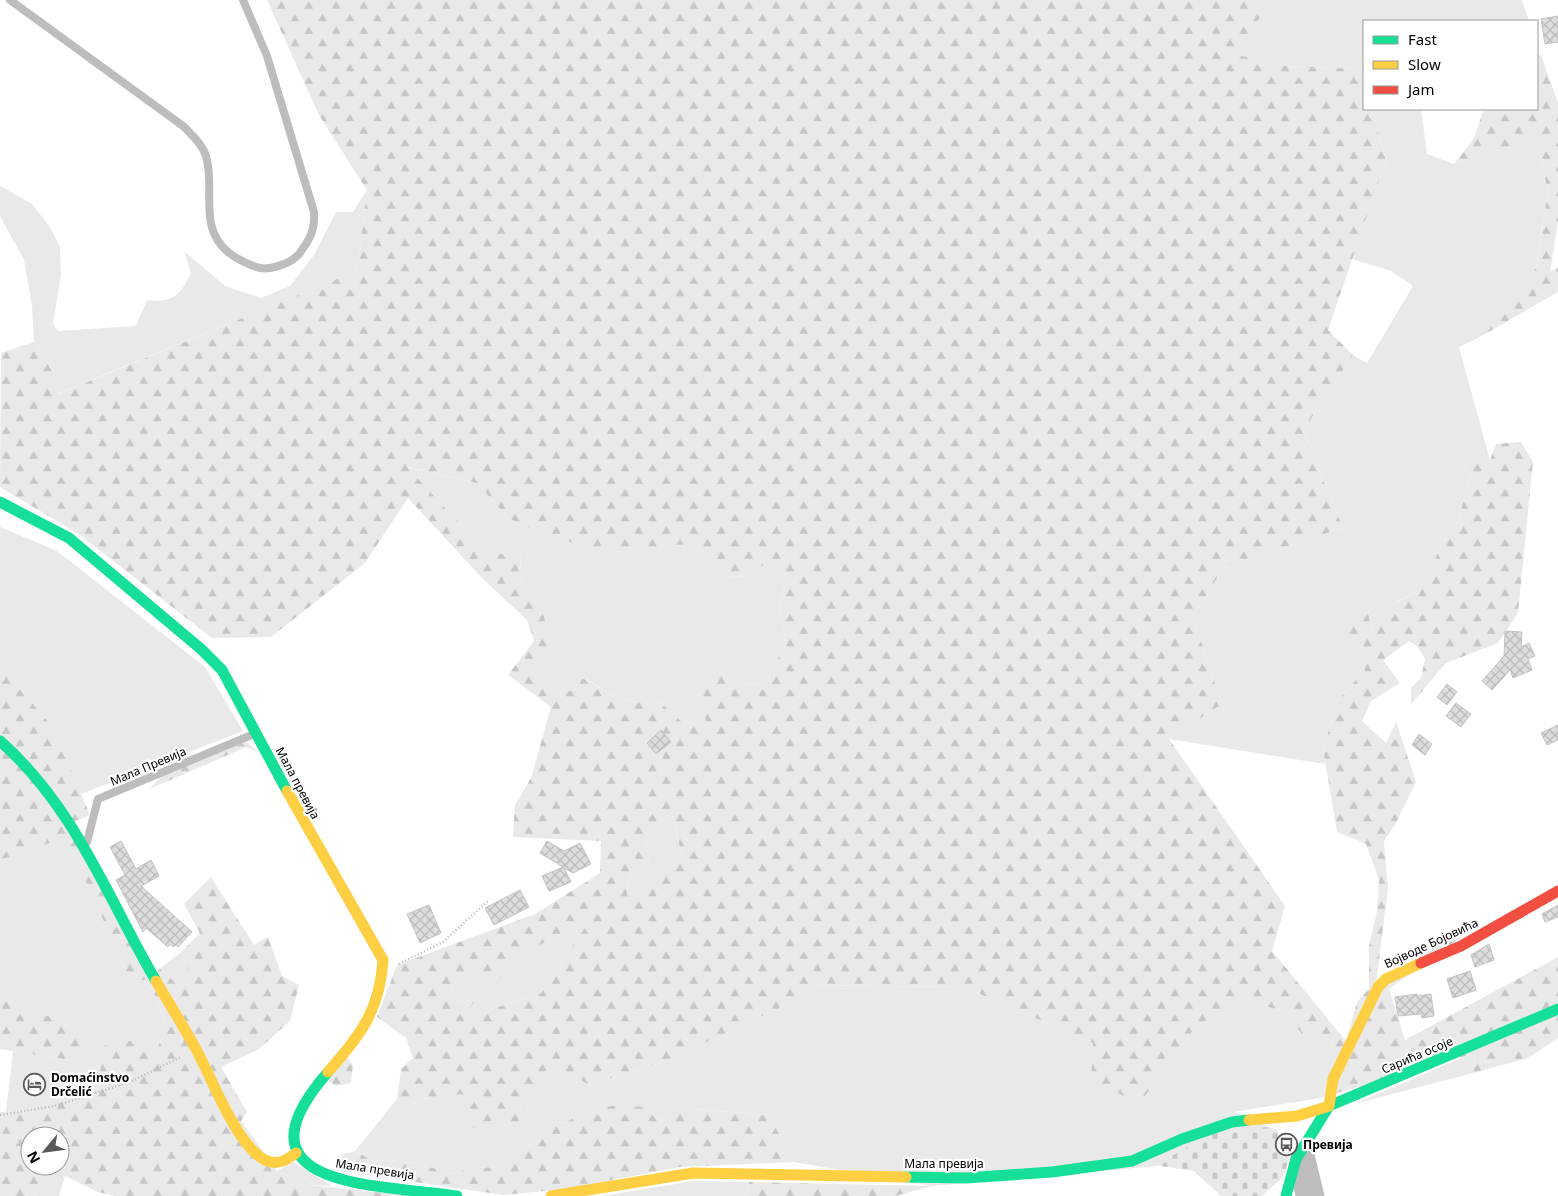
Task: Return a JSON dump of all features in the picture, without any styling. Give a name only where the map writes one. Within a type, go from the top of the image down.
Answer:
[{"type":"street","name":"Мала превија","points":[[0,502],[69,538],[201,649],[222,670],[383,960],[382,983],[370,1018],[350,1048],[307,1098],[299,1116],[294,1139],[296,1153],[305,1165],[333,1177],[456,1196]]},
{"type":"street","points":[[0,741],[16,752],[44,781],[85,851],[164,997],[196,1050],[234,1122],[256,1154],[271,1163],[284,1163],[296,1153]]},
{"type":"street","name":"Војводе Бојовића","points":[[1329,1106],[1334,1079],[1378,987],[1386,978],[1461,946],[1558,891]]},
{"type":"street","name":"Сарића осоје","points":[[1329,1106],[1558,1009]]},
{"type":"street","name":"Мала превија","points":[[551,1196],[693,1173],[966,1178],[1052,1172],[1132,1161],[1182,1139],[1232,1122],[1297,1116],[1329,1106]]},
{"type":"street","points":[[1286,1196],[1301,1153],[1329,1106]]},
{"type":"street","points":[[1301,1153],[1303,1196]]},
{"type":"street","points":[[1301,1153],[1316,1196]]},
{"type":"lane","points":[[10,0],[183,126],[202,147],[206,157],[210,180],[208,211],[212,231],[221,246],[240,261],[262,268],[282,265],[296,257],[315,228],[314,212],[267,56],[242,0]]},
{"type":"lane","name":"Мала Превија","points":[[85,851],[98,799],[256,733]]},
{"type":"path","points":[[382,972],[444,942],[490,900]]},
{"type":"path","points":[[0,1115],[55,1106],[130,1082],[196,1050]]},
{"type":"green space","points":[[267,0],[1270,0],[1270,4],[1233,54],[1286,66],[1361,69],[1363,77],[1363,110],[1372,110],[1386,160],[1328,330],[1353,355],[1303,431],[1343,528],[1224,567],[1193,616],[1222,704],[1169,739],[1285,906],[1272,951],[1346,1041],[1357,1002],[1369,989],[1369,946],[1377,911],[1379,880],[1366,844],[1337,832],[1323,749],[1338,700],[1365,670],[1346,630],[1368,608],[1371,631],[1394,596],[1397,602],[1420,590],[1447,534],[1457,524],[1471,474],[1465,472],[1472,457],[1490,460],[1496,444],[1521,442],[1533,462],[1518,613],[1498,643],[1446,663],[1411,704],[1411,688],[1421,678],[1425,659],[1417,646],[1409,641],[1383,660],[1400,683],[1371,701],[1362,721],[1386,743],[1396,722],[1416,782],[1395,825],[1384,841],[1388,888],[1376,984],[1439,944],[1479,925],[1389,989],[1405,1040],[1558,957],[1558,1038],[1528,1058],[1473,1073],[1476,1053],[1320,1098],[1340,1055],[1327,1039],[1306,1039],[1284,1011],[1245,1001],[1197,1025],[1140,1103],[1091,1081],[1093,1043],[964,987],[803,985],[790,1003],[669,1060],[589,1085],[551,1063],[525,1104],[525,1118],[509,1131],[494,1120],[473,1128],[465,1113],[474,1103],[462,1094],[427,1098],[403,1108],[397,1099],[401,1069],[413,1058],[406,1038],[377,1017],[397,965],[535,914],[600,873],[601,841],[513,837],[515,805],[531,778],[551,707],[508,675],[534,641],[527,620],[482,578],[408,498],[365,563],[271,637],[212,638],[80,535],[0,487],[1,353],[34,342],[54,372],[58,394],[357,271],[367,190],[319,115]],"holes":[[[407,467],[477,483],[508,518],[552,538],[615,552],[695,543],[728,577],[746,576],[764,565],[785,572],[780,612],[786,643],[765,683],[740,685],[717,671],[702,686],[706,726],[681,721],[662,704],[621,700],[581,677],[579,688],[563,693],[530,667],[549,646],[542,605],[522,585],[520,554],[488,554]],[[671,812],[683,859],[627,896],[630,873],[650,862],[644,837]],[[588,923],[541,993],[486,1011],[471,1026],[465,1016],[476,999],[459,1002],[451,988],[472,975],[493,990],[515,956]]]},
{"type":"green space","points":[[1270,0],[1522,0],[1529,20],[1363,20],[1363,77],[1361,69],[1286,66],[1232,54],[1270,4]]},
{"type":"green space","points":[[1541,55],[1558,103],[1558,222],[1550,272],[1558,267],[1558,292],[1478,338],[1485,317],[1530,285],[1537,263],[1548,191],[1536,138],[1454,164],[1473,140],[1484,110],[1538,110],[1538,56]]},
{"type":"green space","points":[[1372,110],[1421,110],[1427,154],[1454,164],[1536,138],[1548,191],[1537,263],[1530,286],[1485,317],[1478,338],[1459,347],[1490,460],[1472,458],[1465,471],[1471,474],[1457,524],[1447,534],[1420,590],[1396,602],[1394,596],[1371,631],[1368,609],[1365,670],[1338,700],[1323,749],[1325,764],[1169,739],[1222,704],[1193,616],[1224,567],[1343,528],[1303,431],[1353,355],[1367,363],[1413,286],[1391,271],[1352,259],[1386,160]]},
{"type":"green space","points":[[0,186],[32,204],[50,227],[60,247],[61,275],[53,324],[58,331],[136,326],[147,300],[169,299],[175,296],[183,287],[191,273],[184,251],[225,286],[261,298],[290,286],[314,255],[336,212],[353,212],[367,190],[357,271],[57,394],[54,372],[34,342],[32,306],[24,260],[0,216]]},
{"type":"green space","points":[[406,467],[477,483],[508,518],[615,552],[695,542],[728,577],[746,576],[764,565],[785,572],[780,612],[786,643],[765,683],[740,685],[717,671],[706,726],[681,721],[662,704],[621,700],[582,677],[579,688],[563,693],[530,667],[542,605],[522,585],[520,554],[488,554]]},
{"type":"green space","points":[[0,527],[57,551],[205,667],[243,731],[81,794],[54,728],[0,667]]},
{"type":"green space","points":[[0,667],[54,728],[90,815],[75,821],[149,978],[161,968],[179,987],[192,980],[181,952],[200,933],[184,904],[211,877],[254,945],[268,937],[282,976],[299,985],[290,1021],[259,1049],[221,1067],[247,1112],[241,1121],[277,1171],[309,1185],[412,1196],[115,1196],[98,1192],[65,1176],[50,1182],[32,1196],[0,1196],[0,1112],[44,1111],[48,1101],[99,1087],[103,1047],[122,1036],[154,1056],[167,1026],[148,979],[131,982],[66,837],[0,860]]},
{"type":"green space","points":[[246,742],[260,753],[246,747],[150,789],[164,772]]},
{"type":"green space","points":[[671,812],[683,859],[627,896],[630,873],[650,861],[644,837]]},
{"type":"green space","points":[[66,836],[131,982],[148,979],[167,1026],[154,1057],[122,1036],[99,1087],[48,1101],[44,1111],[6,1112],[13,1051],[82,1062],[91,1046],[59,1020],[0,998],[0,860]]},
{"type":"green space","points":[[589,922],[541,993],[486,1011],[471,1027],[465,1016],[476,999],[459,1002],[451,988],[472,975],[493,990],[515,956]]},
{"type":"green space","points":[[181,952],[193,980],[179,987],[161,968]]},
{"type":"green space","points":[[803,985],[964,987],[1093,1043],[1140,1103],[1197,1025],[1245,1001],[1284,1011],[1306,1039],[1327,1039],[1340,1055],[1320,1098],[1234,1112],[1277,1130],[1228,1136],[1191,1163],[932,1186],[794,1162],[769,1115],[694,1109],[658,1120],[643,1107],[579,1114],[567,1122],[553,1123],[533,1145],[521,1147],[505,1168],[472,1167],[454,1174],[415,1163],[371,1160],[355,1151],[397,1099],[403,1108],[427,1098],[462,1093],[494,1119],[525,1118],[525,1104],[551,1062],[589,1085],[669,1060],[790,1003]]},
{"type":"green space","points":[[0,998],[59,1020],[91,1046],[82,1062],[0,1049]]},
{"type":"green space","points":[[1476,1052],[1473,1073],[1354,1104]]},
{"type":"green space","points":[[347,1057],[353,1066],[351,1083],[336,1086],[328,1081]]},
{"type":"green space","points":[[616,1105],[643,1107],[658,1120],[693,1109],[769,1115],[794,1162],[680,1167],[565,1189],[503,1195],[333,1170],[344,1154],[355,1151],[371,1160],[415,1163],[454,1174],[472,1167],[504,1168],[521,1147],[533,1145],[553,1123],[567,1122],[579,1114]]},
{"type":"green space","points":[[1268,1127],[1272,1130],[1277,1130],[1289,1160],[1283,1177],[1262,1196],[1221,1196],[1194,1171],[1154,1165],[1216,1133]]},
{"type":"green space","points":[[293,1162],[332,1186],[309,1185],[277,1171]]},
{"type":"green space","points":[[65,1176],[59,1196],[32,1196],[50,1182]]},
{"type":"green space","points":[[694,1181],[749,1182],[745,1196],[602,1196]]},
{"type":"green space","points":[[749,1182],[932,1186],[896,1196],[745,1196]]},
{"type":"building","points":[[1558,16],[1558,42],[1545,44],[1541,19]]},
{"type":"building","points":[[1505,631],[1522,632],[1521,647],[1529,643],[1535,656],[1528,659],[1532,670],[1513,678],[1510,670],[1492,690],[1482,681],[1504,656]]},
{"type":"building","points":[[1447,684],[1457,692],[1447,705],[1437,697]]},
{"type":"building","points":[[1456,703],[1471,714],[1461,727],[1446,716]]},
{"type":"building","points":[[1558,725],[1558,740],[1547,745],[1541,733]]},
{"type":"building","points":[[661,730],[671,742],[656,754],[647,743]]},
{"type":"building","points":[[1419,734],[1432,744],[1425,755],[1412,745]]},
{"type":"building","points":[[121,841],[136,869],[151,860],[159,876],[141,886],[192,932],[178,947],[176,945],[173,947],[170,944],[168,947],[146,928],[143,932],[116,880],[125,875],[110,847]]},
{"type":"building","points":[[547,841],[564,851],[580,843],[591,864],[573,873],[564,868],[571,882],[549,891],[542,876],[563,867],[540,853]]},
{"type":"building","points":[[520,890],[529,907],[494,925],[485,908]]},
{"type":"building","points":[[429,905],[441,933],[420,943],[407,914]]},
{"type":"building","points":[[1558,905],[1558,917],[1545,922],[1542,914]]},
{"type":"building","points":[[1489,944],[1494,960],[1475,967],[1471,955]]},
{"type":"building","points":[[1470,971],[1476,990],[1453,998],[1447,979]]},
{"type":"building","points":[[1417,994],[1417,996],[1431,994],[1434,1016],[1422,1018],[1421,1014],[1398,1016],[1395,997]]},
{"type":"traffic: fast","points":[[0,502],[69,538],[201,649],[222,670],[287,791]]},
{"type":"traffic: fast","points":[[0,741],[26,767],[69,824],[88,854],[156,981]]},
{"type":"traffic: fast","points":[[1286,1196],[1296,1159],[1329,1106],[1558,1009]]},
{"type":"traffic: fast","points":[[328,1072],[301,1111],[294,1139],[304,1160],[325,1174],[356,1183],[457,1196]]},
{"type":"traffic: fast","points":[[906,1177],[966,1178],[1052,1172],[1132,1161],[1182,1139],[1232,1122],[1249,1120]]},
{"type":"traffic: slow","points":[[287,791],[383,960],[378,994],[373,1008],[359,1034],[328,1072]]},
{"type":"traffic: slow","points":[[1249,1120],[1297,1116],[1329,1106],[1333,1079],[1378,987],[1386,979],[1421,963]]},
{"type":"traffic: slow","points":[[156,981],[192,1042],[226,1111],[245,1141],[255,1152],[269,1162],[282,1161],[296,1153]]},
{"type":"traffic: slow","points":[[551,1196],[693,1173],[906,1177]]},
{"type":"traffic: jam","points":[[1421,963],[1461,946],[1558,891]]},
{"type":"place","name":"Domaćinstvo Drčelić","points":[[35,1084]]},
{"type":"place","name":"Превија","points":[[1287,1144]]}]
